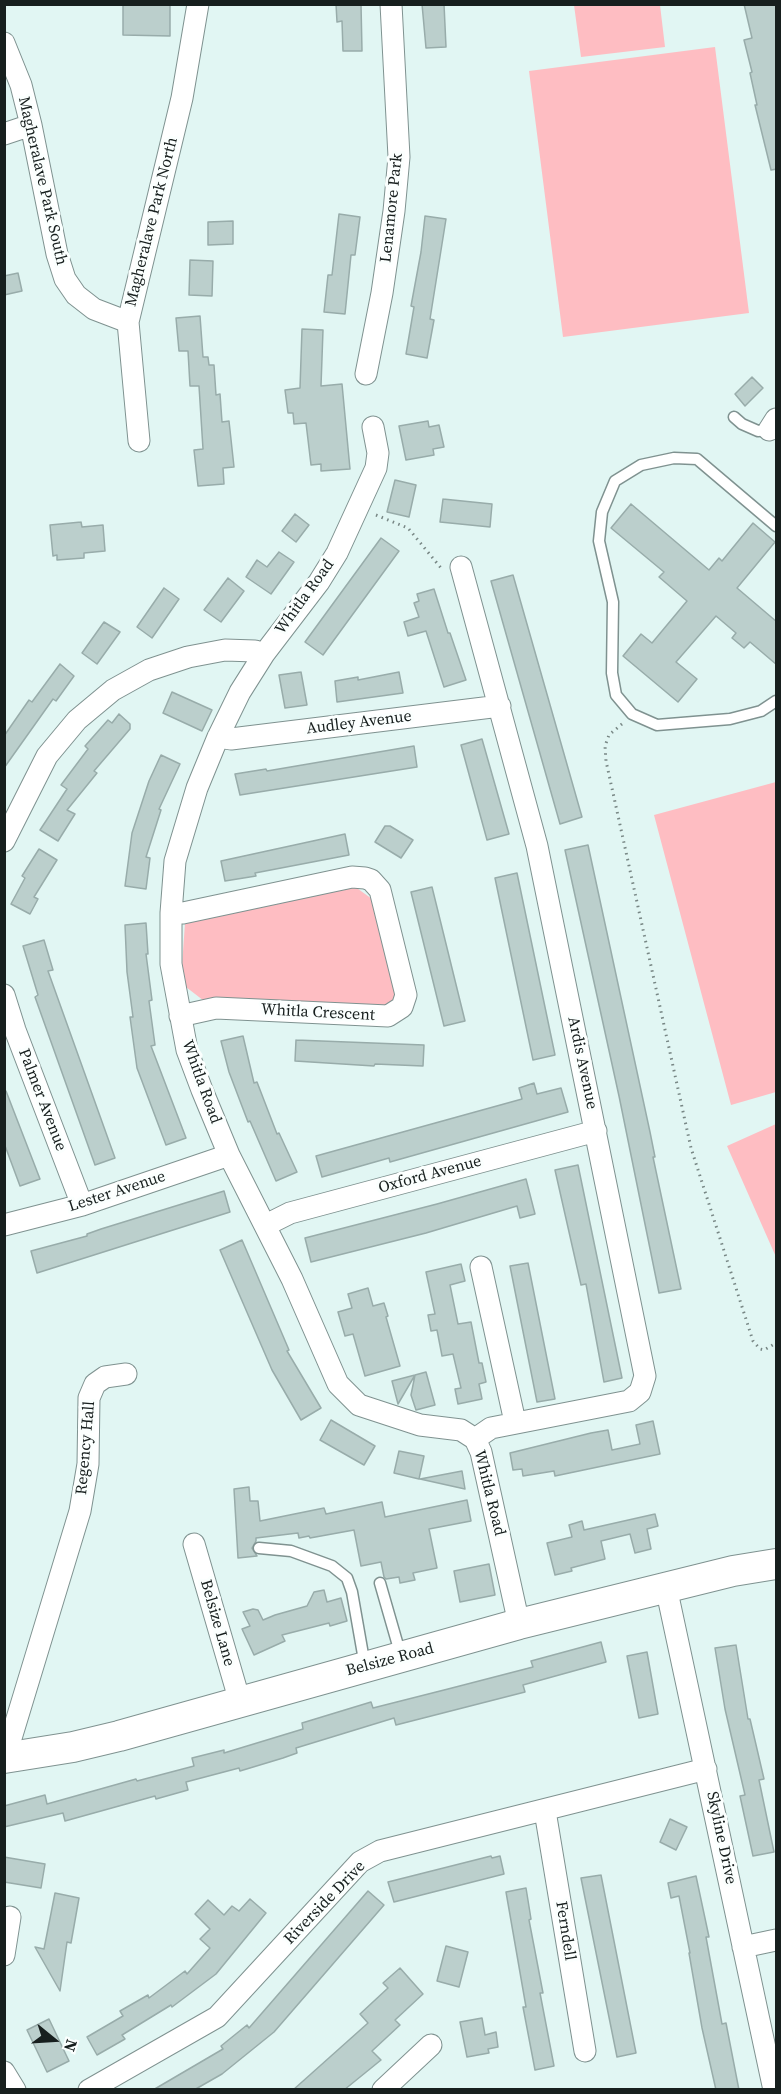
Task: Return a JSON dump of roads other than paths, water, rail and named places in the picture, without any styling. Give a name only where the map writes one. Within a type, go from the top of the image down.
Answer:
[{"type":"street","name":"Magheralave Park North","points":[[139,441],[128,322],[182,98],[198,4]]},
{"type":"street","name":"Lenamore Park","points":[[366,374],[391,235],[399,157],[391,4]]},
{"type":"street","name":"Magheralave Park South","points":[[4,43],[21,85],[32,125],[57,254],[65,279],[76,295],[94,309],[128,322]]},
{"type":"street","points":[[4,134],[32,125]]},
{"type":"street","name":"Whitla Road","points":[[373,427],[378,453],[376,468],[337,553],[264,654],[240,692],[197,788],[175,861],[171,913],[171,964],[187,1050],[229,1155],[266,1226],[338,1384],[359,1405],[420,1425],[461,1430],[475,1439],[481,1452],[519,1624]]},
{"type":"street","name":"Ardis Avenue","points":[[461,567],[537,846],[645,1376],[640,1392],[629,1401],[515,1422],[491,1428],[475,1439]]},
{"type":"street","points":[[4,841],[47,756],[76,720],[113,690],[149,670],[188,657],[225,650],[255,651],[264,654]]},
{"type":"street","name":"Audley Avenue","points":[[218,737],[231,739],[500,706]]},
{"type":"street","name":"Whitla Crescent","points":[[171,913],[183,913],[352,877],[371,880],[380,890],[406,994],[402,1007],[388,1016],[216,1008],[180,1016]]},
{"type":"street","name":"Palmer Avenue","points":[[4,995],[15,1030],[82,1205]]},
{"type":"street","name":"Oxford Avenue","points":[[266,1226],[290,1213],[596,1131]]},
{"type":"street","name":"Lester Avenue","points":[[4,1225],[82,1205],[229,1155]]},
{"type":"street","points":[[482,1267],[515,1422]]},
{"type":"street","name":"Regency Hall","points":[[80,1511],[88,1464],[89,1398],[95,1384],[105,1377],[126,1374]]},
{"type":"street","name":"Belsize Road","points":[[80,1511],[5,1758],[73,1747],[119,1736],[519,1624],[733,1571],[777,1564]]},
{"type":"street","name":"Belsize Lane","points":[[194,1544],[240,1702]]},
{"type":"street","name":"Skyline Drive","points":[[666,1587],[743,1947],[772,2053],[774,2090]]},
{"type":"street","name":"Riverside Drive","points":[[89,2090],[216,2017],[360,1862],[380,1851],[706,1769]]},
{"type":"street","name":"Ferndell","points":[[545,1811],[586,2054]]},
{"type":"street","points":[[4,1955],[10,1917]]},
{"type":"street","points":[[743,1947],[777,1940]]},
{"type":"street","points":[[383,2090],[432,2045]]},
{"type":"street","points":[[4,2073],[15,2090]]},
{"type":"lane","points":[[734,417],[742,424],[758,430],[773,424]]},
{"type":"lane","points":[[777,526],[697,459],[674,458],[641,465],[615,481],[602,512],[599,541],[614,602],[612,673],[616,695],[632,714],[657,725],[730,719],[761,711],[777,701]]},
{"type":"lane","points":[[259,1548],[291,1551],[332,1566],[347,1578],[352,1592],[365,1667]]},
{"type":"lane","points":[[380,1583],[401,1657]]}]
